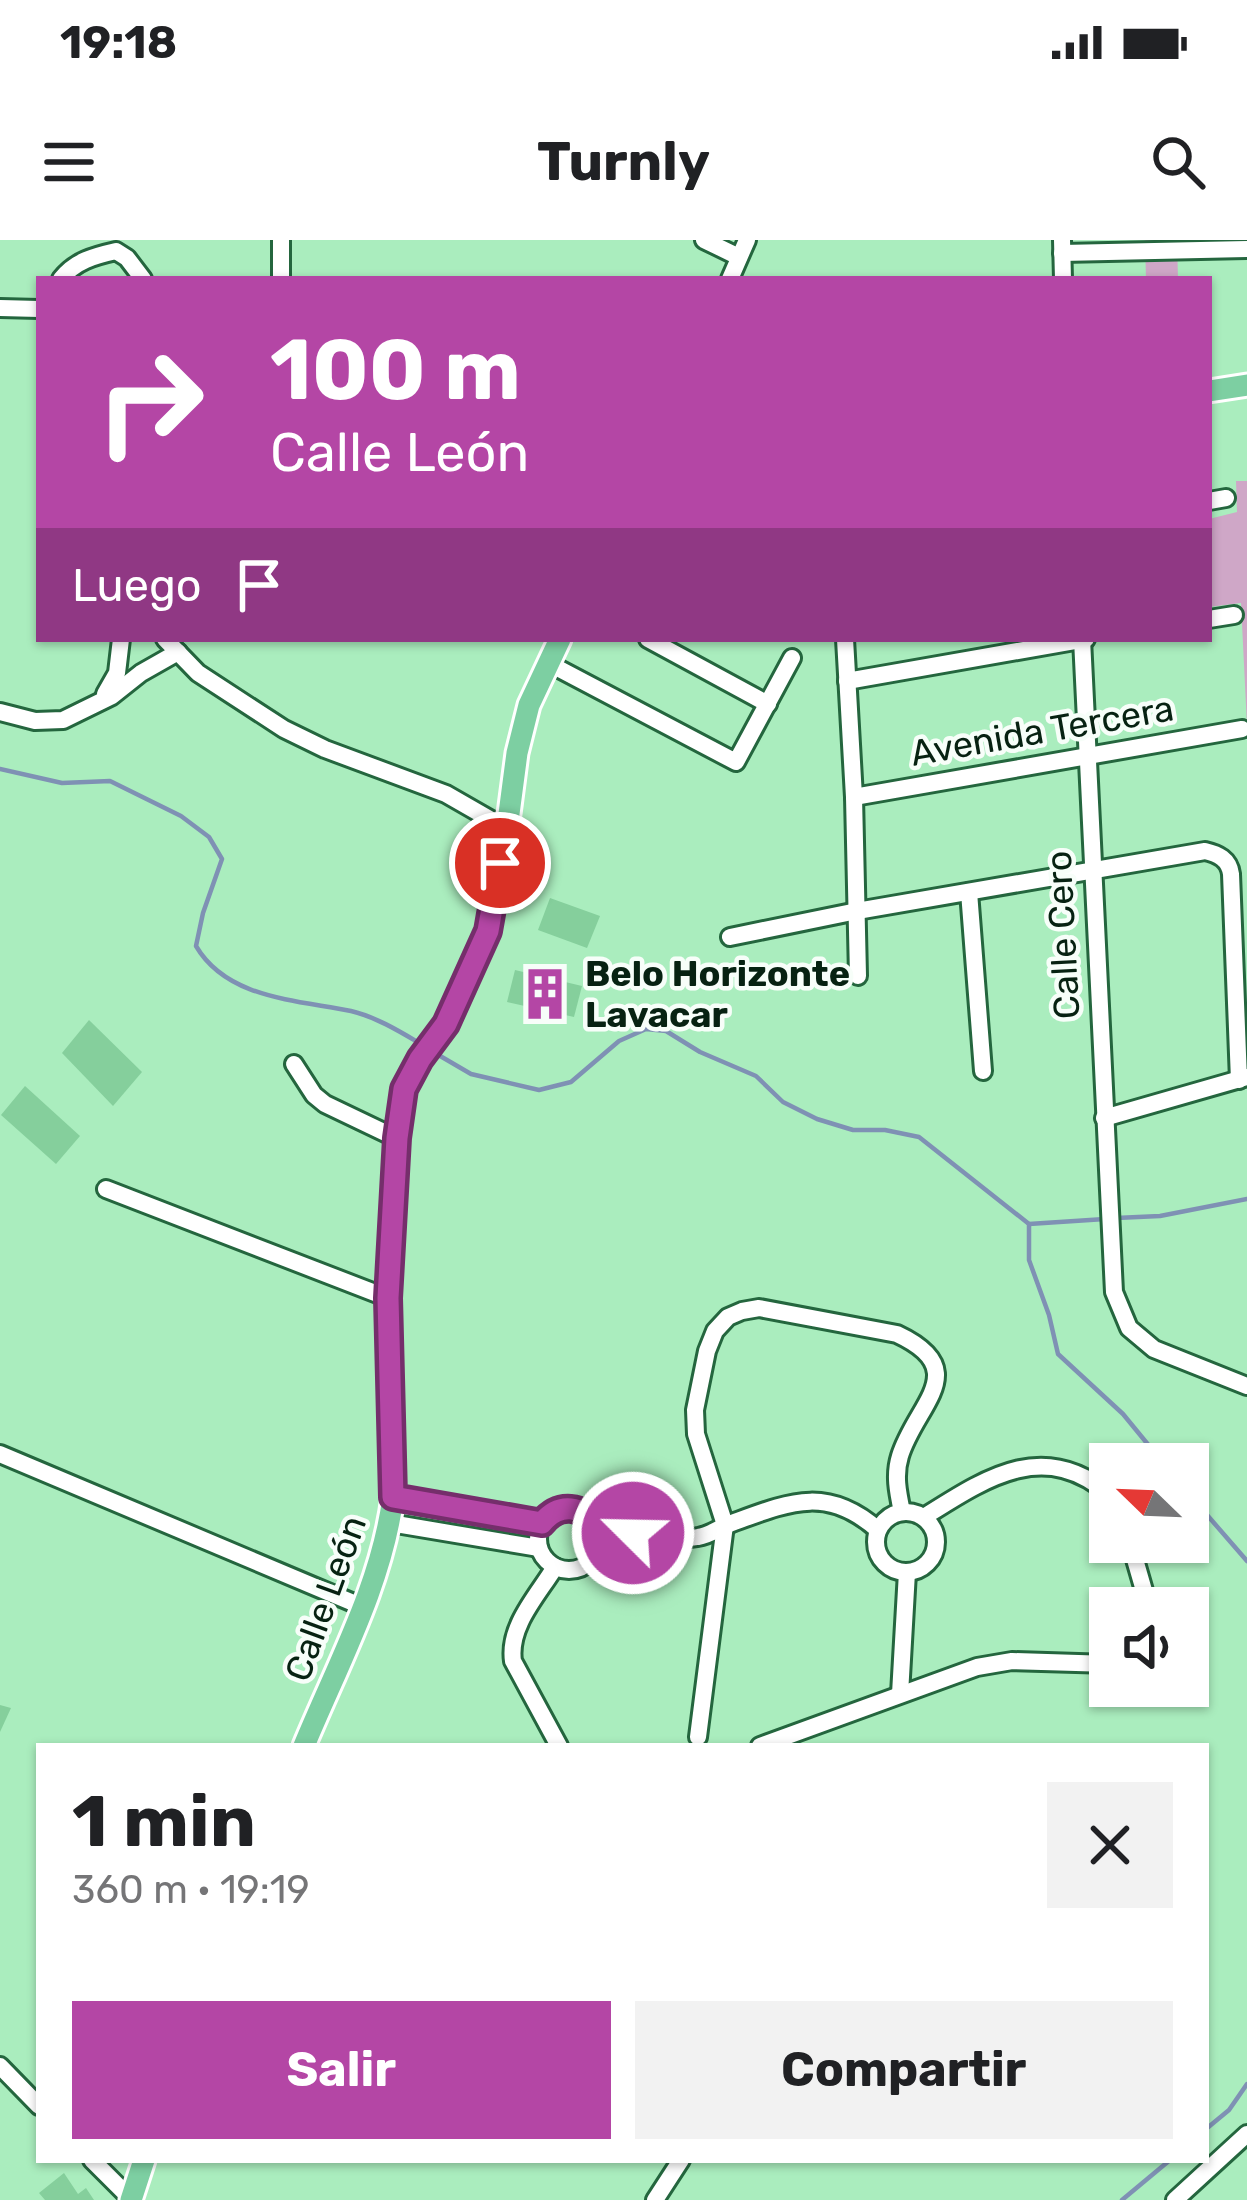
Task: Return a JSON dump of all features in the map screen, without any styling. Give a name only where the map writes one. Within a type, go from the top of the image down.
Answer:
[{"type":"main road","points":[[1212,391],[1247,385]]},
{"type":"main road","name":"Calle León","points":[[305,1743],[363,1607],[390,1523],[388,1298],[404,1089],[446,1024],[488,931],[517,753],[529,705],[558,642]]},
{"type":"main road","points":[[131,2199],[143,2163]]},
{"type":"street","points":[[280,240],[281,276]]},
{"type":"street","points":[[704,240],[743,249]]},
{"type":"street","points":[[65,276],[97,248],[116,246],[141,276]]},
{"type":"street","points":[[1062,247],[1247,249]]},
{"type":"street","points":[[0,308],[36,309]]},
{"type":"street","points":[[1212,619],[1234,615]]},
{"type":"street","points":[[89,708],[113,683],[122,642]]},
{"type":"street","points":[[124,642],[141,673]]},
{"type":"street","points":[[654,642],[768,704]]},
{"type":"street","points":[[844,642],[858,976]]},
{"type":"street","points":[[847,681],[1066,642]]},
{"type":"street","name":"Calle Cero","points":[[1083,642],[1114,1292],[1130,1328],[1154,1349],[1247,1386]]},
{"type":"street","points":[[0,712],[34,721],[63,720],[112,696],[176,643],[198,673],[284,729],[446,794],[507,829]]},
{"type":"street","points":[[548,663],[736,762],[792,658]]},
{"type":"street","name":"Avenida Tercera","points":[[854,796],[1242,729]]},
{"type":"street","points":[[730,937],[1091,869],[1204,851],[1224,858],[1231,874],[1243,1078],[1104,1118]]},
{"type":"street","points":[[970,892],[983,1071]]},
{"type":"street","points":[[294,1064],[325,1104],[397,1138]]},
{"type":"street","points":[[106,1189],[388,1298]]},
{"type":"street","points":[[698,1737],[725,1525],[696,1434],[695,1410],[707,1351],[715,1331],[728,1317],[759,1308],[897,1334],[918,1343],[931,1357],[938,1371],[936,1387],[898,1462],[896,1483],[902,1512]]},
{"type":"street","points":[[0,1454],[363,1607]]},
{"type":"street","points":[[924,1517],[972,1486],[1018,1469],[1049,1465],[1089,1481]]},
{"type":"street","points":[[393,1497],[542,1523]]},
{"type":"street","points":[[597,1527],[661,1538],[700,1537],[798,1500],[815,1500],[865,1518],[878,1530]]},
{"type":"street","points":[[557,1510],[586,1513],[597,1527],[600,1538],[593,1558],[576,1570],[555,1567],[542,1556],[539,1531],[557,1510]]},
{"type":"street","points":[[902,1512],[924,1517],[935,1532],[935,1551],[925,1566],[907,1572],[888,1566],[877,1550],[878,1530],[902,1512]]},
{"type":"street","points":[[390,1523],[539,1548]]},
{"type":"street","points":[[555,1567],[516,1630],[511,1651],[558,1743]]},
{"type":"street","points":[[900,1694],[907,1572]]},
{"type":"street","points":[[769,1743],[977,1667],[1012,1661],[1089,1663]]},
{"type":"street","points":[[0,2066],[36,2103]]},
{"type":"street","points":[[1175,2200],[1247,2134]]},
{"type":"street","points":[[95,2163],[131,2199]]},
{"type":"street","points":[[655,2200],[679,2163]]},
{"type":"shaded area","points":[[1145,240],[1177,240],[1178,276],[1146,276]]},
{"type":"shaded area","points":[[1236,481],[1247,481],[1247,726],[1241,603],[1212,607],[1212,518],[1237,512]]},
{"type":"building","points":[[550,898],[600,916],[587,948],[538,930]]},
{"type":"building","name":"Belo Horizonte Lavacar","points":[[515,970],[582,986],[574,1017],[507,1002]]},
{"type":"building","points":[[89,1020],[142,1072],[113,1106],[62,1053]]},
{"type":"building","points":[[25,1086],[80,1136],[56,1164],[1,1115]]},
{"type":"building","points":[[0,1705],[11,1708],[0,1732]]},
{"type":"building","points":[[64,2173],[78,2194],[86,2188],[94,2200],[45,2200],[39,2193]]},
{"type":"waterway","points":[[0,769],[62,783],[110,781],[181,816],[209,837],[222,859],[196,946],[209,964],[244,987],[360,1014],[421,1044]]},
{"type":"waterway","points":[[435,1053],[471,1074],[539,1090],[571,1082],[619,1041],[646,1029],[666,1031],[756,1076],[783,1102],[817,1119],[853,1130],[919,1137],[1029,1224],[1029,1260],[1058,1354],[1123,1414],[1147,1443]]},
{"type":"waterway","points":[[1116,1218],[1160,1216],[1247,1199]]},
{"type":"waterway","points":[[1029,1224],[1105,1219]]},
{"type":"waterway","points":[[1209,1517],[1247,1561]]},
{"type":"waterway","points":[[1209,2127],[1229,2110],[1247,2084]]},
{"type":"waterway","points":[[1122,2200],[1166,2163]]},
{"type":"place","name":"Belo Horizonte Lavacar","points":[[545,994]]},
{"type":"route","points":[[500,863],[488,931],[446,1024],[404,1089],[388,1298],[393,1497],[542,1523],[557,1510],[577,1509],[597,1527],[633,1533]]}]
